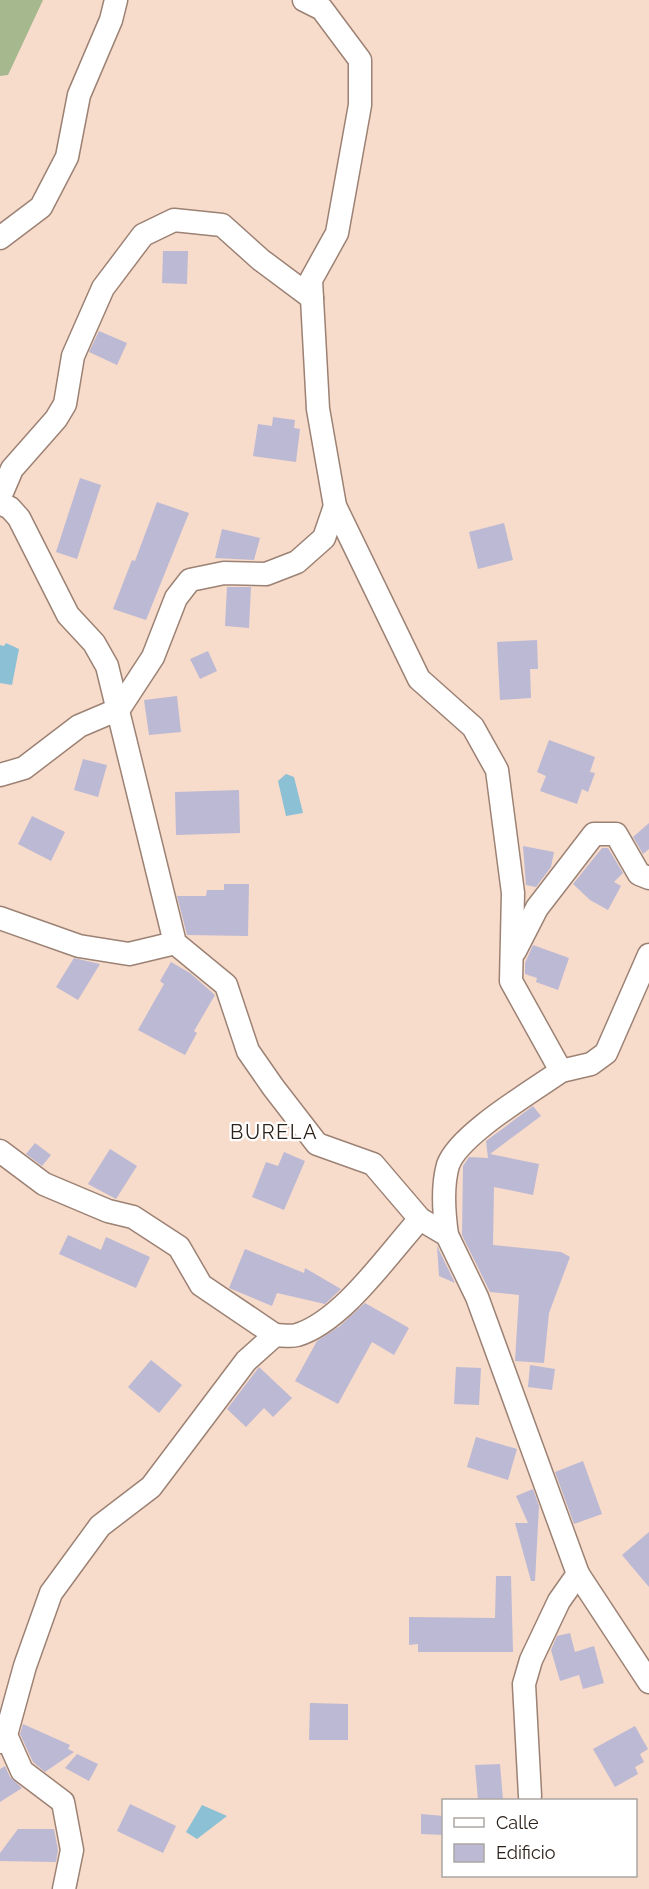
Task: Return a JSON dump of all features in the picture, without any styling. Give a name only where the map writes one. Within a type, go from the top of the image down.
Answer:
[{"type":"street","points":[[0,238],[41,207],[67,157],[79,95],[111,20],[116,0]]},
{"type":"street","points":[[315,3],[360,60],[360,105],[337,234],[311,280],[318,409],[335,506],[419,679],[473,727],[497,770],[513,893],[511,981],[561,1071]]},
{"type":"street","points":[[0,497],[12,469],[56,419],[65,404],[73,356],[104,288],[143,235],[174,220],[222,225],[261,260],[312,298]]},
{"type":"street","points":[[0,503],[10,508],[19,518],[68,615],[94,643],[107,666],[175,944],[226,985],[248,1051],[317,1144],[373,1164],[420,1219],[447,1235]]},
{"type":"street","points":[[0,775],[24,768],[79,726],[119,709],[153,657],[176,598],[190,580],[224,573],[267,574],[297,562],[324,538],[335,506]]},
{"type":"street","points":[[512,957],[537,908],[594,834],[616,834],[639,874],[649,878]]},
{"type":"street","points":[[0,918],[79,946],[129,954],[175,944]]},
{"type":"street","points":[[649,955],[606,1053],[591,1064],[561,1071],[467,1137],[448,1165],[444,1215],[447,1235],[477,1297],[578,1574],[649,1682]]},
{"type":"street","points":[[0,1150],[44,1184],[108,1211],[133,1218],[179,1248],[201,1285],[274,1335],[296,1336],[326,1320],[349,1299],[420,1219]]},
{"type":"street","points":[[64,1889],[72,1850],[63,1802],[22,1770],[3,1739],[25,1666],[51,1593],[100,1526],[152,1486],[246,1361],[274,1335]]},
{"type":"street","points":[[530,1796],[524,1684],[531,1660],[559,1601],[578,1574]]},
{"type":"green space","points":[[0,0],[43,0],[8,75],[0,76]]},
{"type":"water","points":[[6,643],[19,649],[12,685],[0,683],[0,645],[4,646]]},
{"type":"water","points":[[286,774],[294,777],[303,813],[286,816],[278,781]]},
{"type":"water","points":[[202,1805],[227,1816],[197,1839],[186,1832]]},
{"type":"building","points":[[163,251],[188,251],[187,284],[162,283]]},
{"type":"building","points":[[99,331],[127,343],[117,365],[89,352]]},
{"type":"building","points":[[273,417],[295,420],[294,428],[300,429],[296,462],[253,456],[258,424],[272,426]]},
{"type":"building","points":[[80,478],[101,485],[77,559],[56,552]]},
{"type":"building","points":[[157,502],[189,513],[146,620],[113,609],[132,560],[135,561]]},
{"type":"building","points":[[504,523],[513,560],[478,569],[469,532]]},
{"type":"building","points":[[222,529],[260,538],[254,560],[215,558]]},
{"type":"building","points":[[227,587],[251,587],[249,628],[225,626]]},
{"type":"building","points":[[537,640],[538,669],[530,669],[531,698],[500,700],[497,642]]},
{"type":"building","points":[[208,651],[217,671],[200,679],[190,659]]},
{"type":"building","points":[[177,696],[181,732],[149,735],[144,700]]},
{"type":"building","points":[[549,740],[595,757],[590,772],[595,773],[588,792],[582,789],[577,804],[540,791],[546,776],[537,772]]},
{"type":"building","points":[[83,759],[107,765],[98,797],[74,790]]},
{"type":"building","points":[[239,790],[240,833],[176,835],[175,792]]},
{"type":"building","points":[[32,816],[65,832],[51,861],[18,844]]},
{"type":"building","points":[[649,823],[649,849],[643,854],[633,837]]},
{"type":"building","points":[[523,846],[554,852],[551,867],[536,887],[526,885]]},
{"type":"building","points":[[602,848],[608,848],[623,873],[614,882],[621,886],[608,910],[590,900],[573,884]]},
{"type":"building","points":[[224,884],[249,884],[248,936],[187,935],[177,896],[206,896],[207,890],[224,890]]},
{"type":"building","points":[[533,945],[569,958],[558,990],[536,982],[537,978],[525,974],[525,963]]},
{"type":"building","points":[[74,958],[100,964],[78,1000],[56,987]]},
{"type":"building","points":[[171,962],[190,973],[215,995],[194,1031],[197,1033],[185,1055],[138,1030],[164,984],[160,981]]},
{"type":"building","points":[[533,1106],[541,1116],[490,1154],[539,1164],[533,1195],[494,1187],[493,1245],[561,1252],[570,1257],[549,1313],[544,1363],[515,1361],[519,1295],[490,1292],[462,1235],[463,1166],[469,1157],[488,1158],[486,1141]]},
{"type":"building","points":[[35,1143],[51,1155],[42,1166],[26,1154]]},
{"type":"building","points":[[110,1149],[137,1166],[116,1199],[88,1184]]},
{"type":"building","points":[[284,1152],[305,1161],[284,1210],[252,1197],[266,1162],[278,1166]]},
{"type":"building","points":[[68,1235],[101,1250],[106,1237],[150,1257],[136,1288],[59,1254]]},
{"type":"building","points":[[437,1246],[455,1283],[439,1276]]},
{"type":"building","points":[[245,1249],[304,1273],[305,1268],[341,1289],[325,1304],[277,1293],[272,1306],[229,1288]]},
{"type":"building","points":[[365,1303],[409,1328],[394,1355],[372,1342],[338,1404],[295,1381],[317,1341],[340,1326]]},
{"type":"building","points":[[151,1360],[182,1385],[159,1413],[128,1387]]},
{"type":"building","points":[[530,1365],[555,1369],[552,1390],[528,1387]]},
{"type":"building","points":[[259,1367],[292,1398],[273,1417],[264,1408],[246,1427],[227,1409]]},
{"type":"building","points":[[456,1367],[481,1368],[479,1405],[454,1404]]},
{"type":"building","points":[[476,1437],[517,1449],[508,1480],[467,1467]]},
{"type":"building","points":[[583,1461],[602,1514],[574,1524],[555,1472]]},
{"type":"building","points":[[533,1489],[539,1506],[535,1581],[531,1581],[515,1523],[528,1523],[516,1496]]},
{"type":"building","points":[[649,1532],[649,1587],[622,1555]]},
{"type":"building","points":[[496,1576],[511,1576],[513,1652],[418,1652],[418,1644],[409,1645],[409,1617],[495,1618]]},
{"type":"building","points":[[570,1633],[575,1652],[594,1646],[604,1683],[583,1689],[579,1675],[560,1681],[551,1650],[557,1636]]},
{"type":"building","points":[[310,1703],[348,1704],[348,1740],[309,1740]]},
{"type":"building","points":[[23,1724],[70,1745],[68,1749],[74,1752],[45,1772],[33,1762],[20,1734]]},
{"type":"building","points":[[635,1726],[648,1749],[640,1754],[644,1762],[635,1767],[638,1774],[615,1787],[593,1749]]},
{"type":"building","points":[[77,1754],[98,1764],[89,1781],[65,1768]]},
{"type":"building","points":[[500,1764],[503,1799],[478,1799],[475,1765]]},
{"type":"building","points":[[5,1766],[10,1777],[22,1788],[0,1802],[0,1769]]},
{"type":"building","points":[[130,1804],[176,1826],[163,1853],[117,1831]]},
{"type":"building","points":[[421,1814],[442,1816],[442,1835],[421,1834]]},
{"type":"building","points":[[18,1829],[54,1829],[58,1850],[56,1862],[0,1861],[0,1853]]},
{"type":"district","name":"BURELA","points":[[274,1132]]}]
